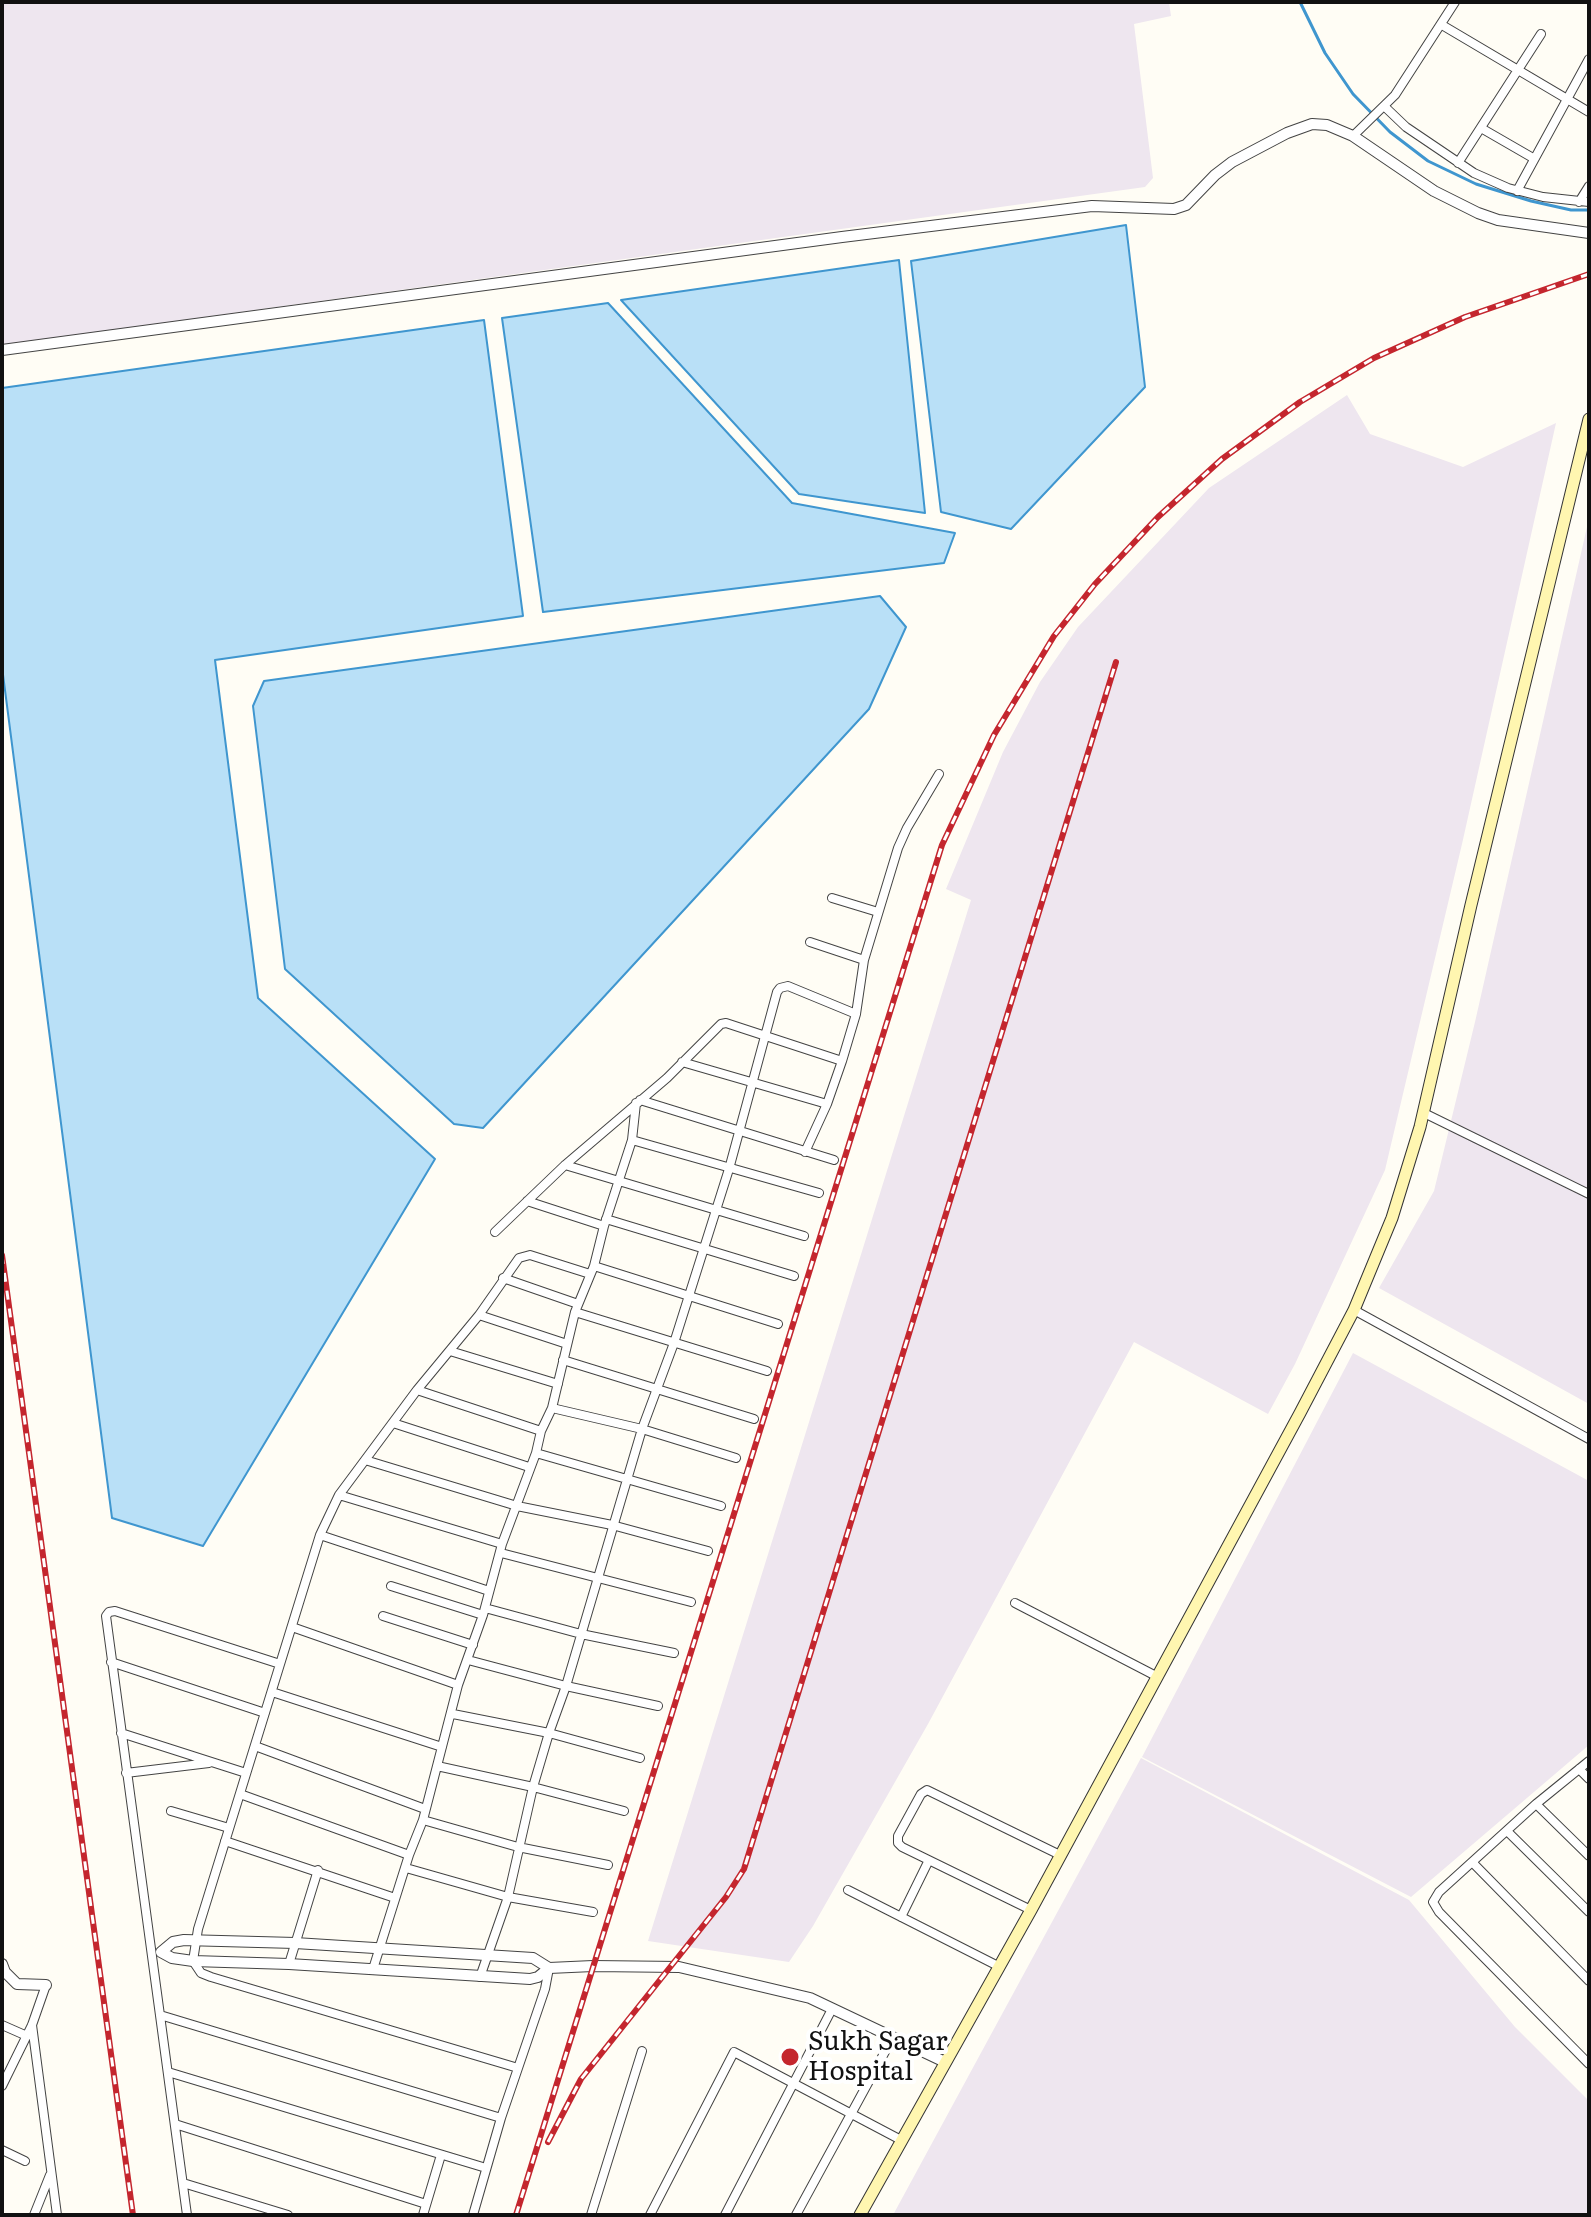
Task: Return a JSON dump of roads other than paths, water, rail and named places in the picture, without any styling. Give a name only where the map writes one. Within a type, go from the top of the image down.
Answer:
[{"type":"main road","points":[[860,2215],[1000,1967],[1354,1310],[1392,1218],[1424,1113],[1589,419]]},
{"type":"street","points":[[1353,136],[1395,95],[1455,2]]},
{"type":"street","points":[[1442,25],[1589,112]]},
{"type":"street","points":[[1458,163],[1541,34]]},
{"type":"street","points":[[1517,191],[1589,59]]},
{"type":"street","points":[[1381,109],[1458,163],[1486,179],[1517,191],[1584,202],[1589,186]]},
{"type":"street","points":[[2,350],[1061,210],[1105,206],[1174,209],[1186,205],[1232,162],[1299,127],[1327,125],[1353,136],[1434,191],[1478,213],[1498,220],[1589,233]]},
{"type":"street","points":[[1481,128],[1533,158]]},
{"type":"street","points":[[805,1152],[842,1061],[856,1014],[864,960],[902,839],[939,774]]},
{"type":"street","points":[[832,898],[878,912]]},
{"type":"street","points":[[810,942],[864,960]]},
{"type":"street","points":[[480,1977],[508,1897],[533,1787],[566,1686],[612,1525],[729,1169],[777,992],[784,986],[856,1014]]},
{"type":"street","points":[[495,1232],[721,1024],[842,1061]]},
{"type":"street","points":[[682,1062],[827,1104]]},
{"type":"street","points":[[638,1101],[834,1160]]},
{"type":"street","points":[[373,1969],[423,1820],[453,1714],[458,1685],[541,1431],[552,1408],[576,1308],[592,1270],[632,1140],[638,1101]]},
{"type":"street","points":[[1424,1113],[1589,1194]]},
{"type":"street","points":[[632,1140],[819,1193]]},
{"type":"street","points":[[565,1165],[804,1236]]},
{"type":"street","points":[[527,1201],[794,1276]]},
{"type":"street","points":[[518,2068],[211,1977],[201,1973],[193,1961],[195,1939],[320,1535],[339,1495],[417,1390],[479,1315],[503,1278],[525,1255],[592,1270],[778,1324]]},
{"type":"street","points":[[503,1278],[674,1343],[767,1371]]},
{"type":"street","points":[[1354,1310],[1589,1439]]},
{"type":"street","points":[[479,1315],[567,1344]]},
{"type":"street","points":[[450,1351],[558,1384]]},
{"type":"street","points":[[563,1360],[754,1419]]},
{"type":"street","points":[[417,1390],[541,1431]]},
{"type":"street","points":[[552,1408],[642,1429],[736,1458]]},
{"type":"street","points":[[393,1423],[529,1467]]},
{"type":"street","points":[[536,1453],[721,1506]]},
{"type":"street","points":[[365,1460],[517,1506],[612,1525],[708,1551]]},
{"type":"street","points":[[339,1495],[502,1549],[691,1602]]},
{"type":"street","points":[[320,1535],[489,1591]]},
{"type":"street","points":[[391,1586],[484,1612],[674,1653]]},
{"type":"street","points":[[1015,1603],[1156,1676]]},
{"type":"street","points":[[187,2215],[154,1954],[105,1621],[109,1612],[115,1611],[280,1664]]},
{"type":"street","points":[[383,1616],[473,1645]]},
{"type":"street","points":[[292,1627],[458,1685]]},
{"type":"street","points":[[468,1660],[658,1706]]},
{"type":"street","points":[[111,1662],[265,1713]]},
{"type":"street","points":[[272,1692],[442,1747]]},
{"type":"street","points":[[453,1714],[549,1733],[640,1758]]},
{"type":"street","points":[[121,1733],[246,1773]]},
{"type":"street","points":[[255,1746],[425,1809]]},
{"type":"street","points":[[1589,1761],[1536,1804],[1439,1892],[1433,1902],[1434,1907],[1589,2064]]},
{"type":"street","points":[[126,1773],[214,1762]]},
{"type":"street","points":[[437,1766],[624,1811]]},
{"type":"street","points":[[1579,1769],[1589,1779]]},
{"type":"street","points":[[1031,1910],[902,1847],[897,1840],[921,1794],[927,1790],[1060,1855]]},
{"type":"street","points":[[240,1794],[409,1855]]},
{"type":"street","points":[[1536,1804],[1589,1856]]},
{"type":"street","points":[[171,1811],[229,1828]]},
{"type":"street","points":[[423,1820],[518,1847],[608,1865]]},
{"type":"street","points":[[1507,1831],[1589,1912]]},
{"type":"street","points":[[225,1841],[395,1898]]},
{"type":"street","points":[[901,1917],[928,1862]]},
{"type":"street","points":[[1472,1862],[1589,1981]]},
{"type":"street","points":[[406,1868],[508,1897],[593,1912]]},
{"type":"street","points":[[289,1964],[318,1870]]},
{"type":"street","points":[[848,1890],[1000,1967]]},
{"type":"street","points":[[549,1968],[536,1979],[480,1977],[193,1961],[172,1958],[161,1952],[173,1942],[195,1939],[533,1958],[549,1968],[679,1967],[810,1998],[945,2062]]},
{"type":"street","points":[[2,1964],[17,1984],[46,1985],[32,2025],[5,2072],[2,2086]]},
{"type":"street","points":[[473,2215],[549,1968]]},
{"type":"street","points":[[725,2215],[832,2009]]},
{"type":"street","points":[[160,2015],[501,2118]]},
{"type":"street","points":[[2,2025],[27,2036]]},
{"type":"street","points":[[32,2025],[57,2215]]},
{"type":"street","points":[[796,2215],[893,2037]]},
{"type":"street","points":[[591,2215],[642,2051]]},
{"type":"street","points":[[650,2215],[734,2052],[901,2140]]},
{"type":"street","points":[[168,2072],[486,2168]]},
{"type":"street","points":[[175,2124],[426,2204]]},
{"type":"street","points":[[2,2150],[25,2161]]},
{"type":"street","points":[[423,2215],[441,2155]]},
{"type":"street","points":[[34,2215],[51,2173]]},
{"type":"street","points":[[183,2183],[288,2215]]},
{"type":"water","points":[[1126,225],[1145,387],[1011,529],[941,512],[911,261]]},
{"type":"water","points":[[899,260],[925,513],[799,494],[621,300]]},
{"type":"water","points":[[608,303],[792,503],[955,533],[944,563],[543,612],[502,318]]},
{"type":"water","points":[[484,320],[523,616],[215,660],[258,998],[435,1159],[203,1546],[112,1518],[2,667],[2,388]]},
{"type":"water","points":[[880,596],[906,627],[869,709],[483,1128],[454,1124],[285,969],[253,706],[264,681]]},
{"type":"waterway","points":[[1300,2],[1325,53],[1353,94],[1390,132],[1428,161],[1476,184],[1531,201],[1571,210],[1589,210]]},
{"type":"railway","points":[[516,2215],[942,845],[994,735],[1054,636],[1095,584],[1158,517],[1222,459],[1300,402],[1374,358],[1465,317],[1589,274]]},
{"type":"railway","points":[[548,2142],[581,2079],[726,1897],[744,1869],[1116,662]]},
{"type":"railway","points":[[2,1255],[133,2215]]},
{"type":"place","name":"Sukh Sagar Hospital","points":[[790,2057]]}]
